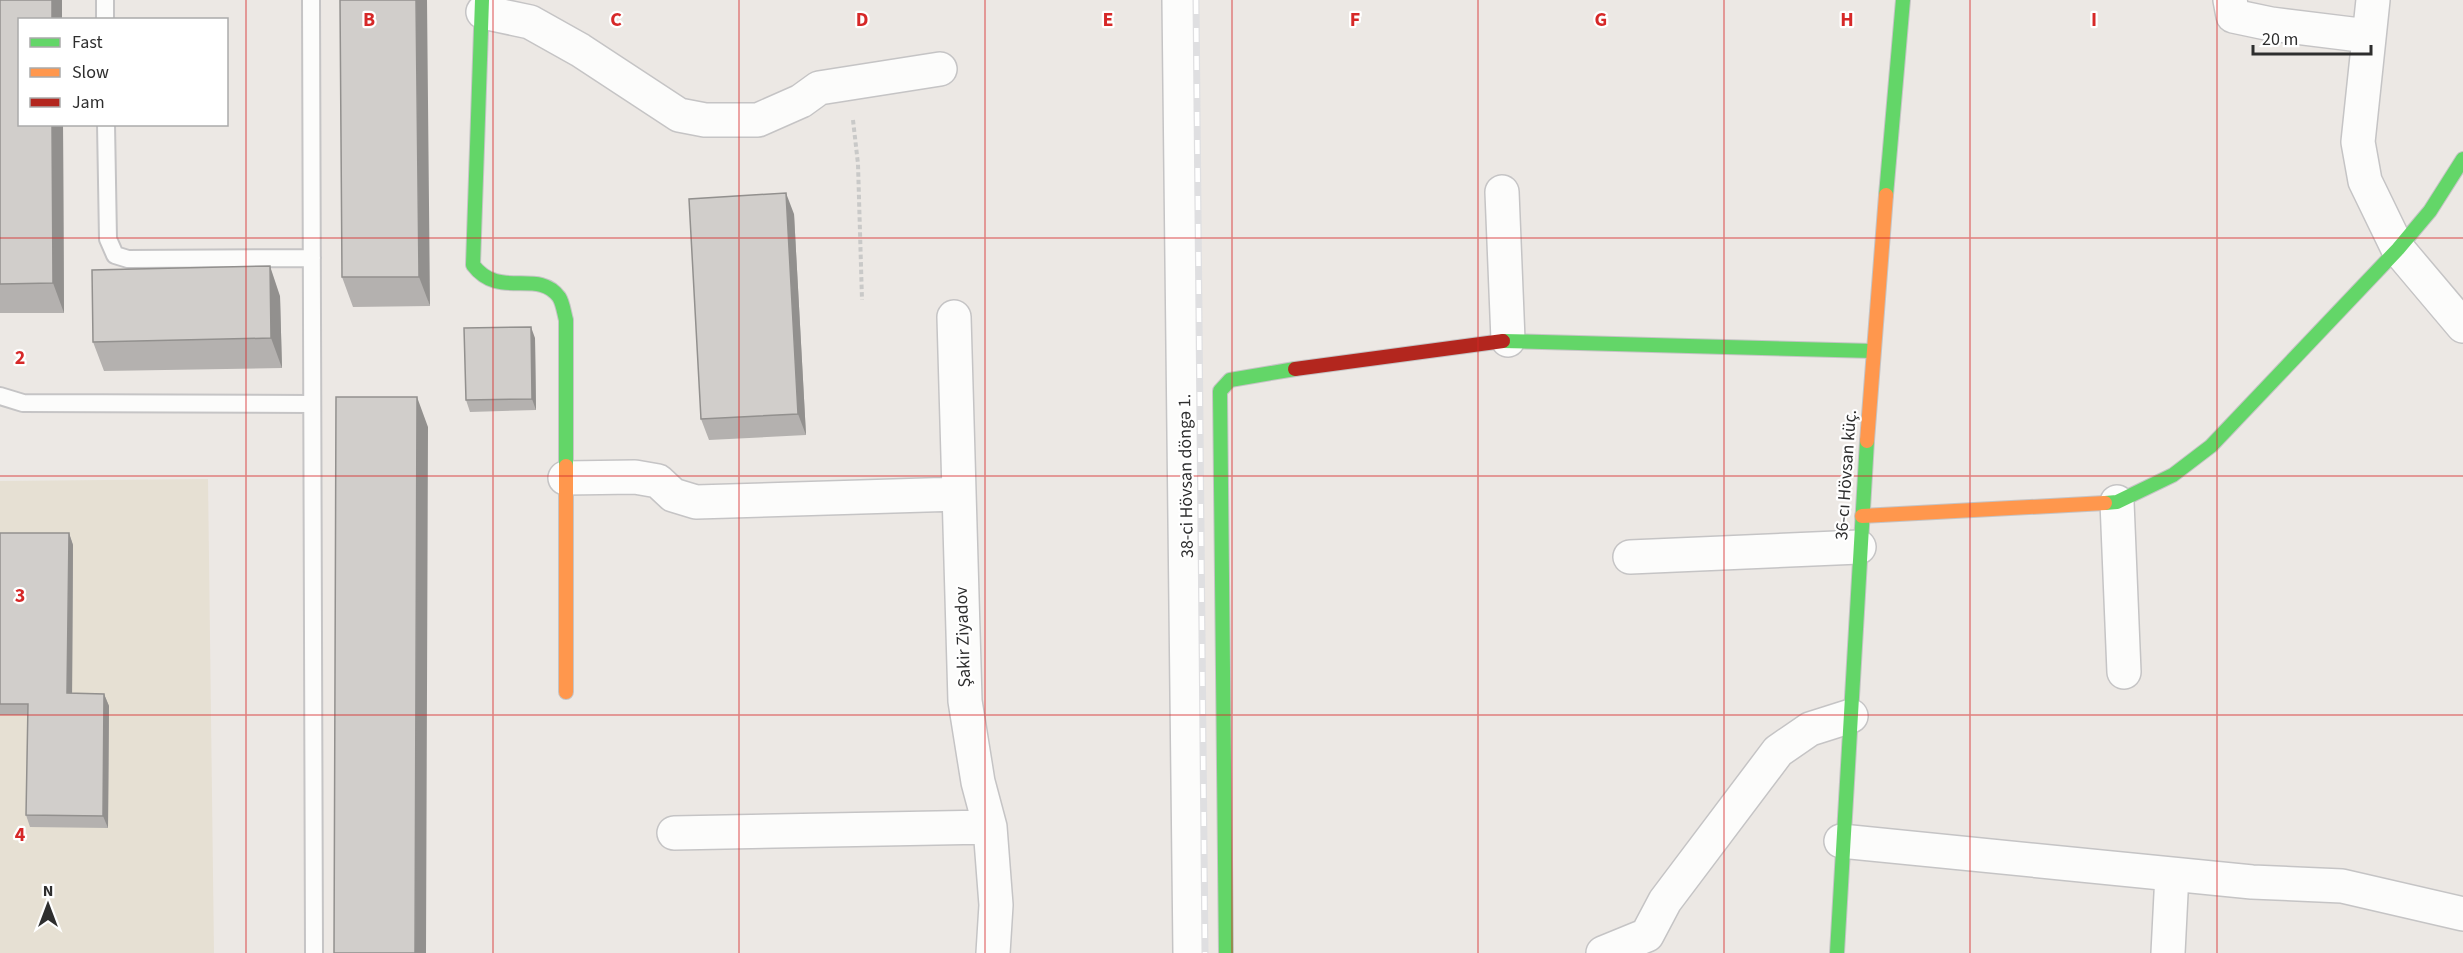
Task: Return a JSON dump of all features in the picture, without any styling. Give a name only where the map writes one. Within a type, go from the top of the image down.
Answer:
[{"type":"street","name":"38-ci Hövsan döngə 1.","points":[[1179,0],[1190,953]]},
{"type":"street","name":"36-cı Hövsan küç.","points":[[1837,953],[1860,532],[1903,0]]},
{"type":"street","points":[[2230,0],[2233,16],[2271,24],[2368,36]]},
{"type":"street","points":[[2373,0],[2358,142],[2365,181],[2398,249],[2463,326]]},
{"type":"street","points":[[566,692],[566,320],[559,297],[545,285],[492,283],[478,276],[473,265],[483,6],[530,22],[580,50],[679,115],[705,120],[758,120],[801,101],[819,88],[940,69]]},
{"type":"street","points":[[1630,557],[2117,502],[2173,475],[2211,446],[2398,249],[2430,211],[2463,159]]},
{"type":"street","points":[[1502,192],[1508,340]]},
{"type":"street","name":"Şakir Ziyadov","points":[[954,317],[965,701],[978,782],[990,827],[996,905],[993,953]]},
{"type":"street","points":[[1226,953],[1220,391],[1230,380],[1248,375],[1508,340],[1873,351]]},
{"type":"street","points":[[565,478],[635,477],[658,481],[673,495],[696,502],[958,494]]},
{"type":"street","points":[[2117,502],[2124,672]]},
{"type":"street","points":[[1603,953],[1650,944],[1665,901],[1778,751],[1810,729],[1851,716]]},
{"type":"street","points":[[674,833],[990,827]]},
{"type":"street","points":[[1842,841],[2252,882],[2342,886],[2463,914]]},
{"type":"street","points":[[2168,953],[2172,874]]},
{"type":"lane","points":[[105,0],[105,18]]},
{"type":"lane","points":[[311,0],[314,953]]},
{"type":"lane","points":[[106,126],[108,240],[115,255],[128,259],[312,258]]},
{"type":"lane","points":[[0,396],[23,403],[312,404]]},
{"type":"path","points":[[848,84],[858,164],[862,300]]},
{"type":"shaded area","points":[[208,479],[214,953],[0,953],[0,481]]},
{"type":"building","points":[[0,0],[52,0],[52,18],[18,18],[18,126],[52,126],[53,283],[0,284]]},
{"type":"building","points":[[340,0],[416,0],[419,277],[342,277]]},
{"type":"building","points":[[786,193],[798,414],[701,419],[689,199]]},
{"type":"building","points":[[270,266],[271,338],[93,342],[92,270]]},
{"type":"building","points":[[531,327],[532,399],[466,400],[464,328]]},
{"type":"building","points":[[336,397],[417,397],[415,953],[334,953]]},
{"type":"building","points":[[0,533],[69,533],[67,693],[104,694],[103,816],[26,815],[28,704],[0,704]]},
{"type":"railway","points":[[1196,0],[1205,953]]},
{"type":"traffic: fast","points":[[482,0],[473,265],[483,275],[494,281],[540,285],[550,289],[560,299],[566,320],[566,466]]},
{"type":"traffic: fast","points":[[1886,195],[1903,0]]},
{"type":"traffic: fast","points":[[2105,503],[2117,502],[2173,475],[2211,446],[2398,249],[2430,211],[2463,159]]},
{"type":"traffic: fast","points":[[1503,341],[1873,351]]},
{"type":"traffic: fast","points":[[1226,953],[1220,391],[1230,380],[1295,369]]},
{"type":"traffic: fast","points":[[1837,953],[1867,441]]},
{"type":"traffic: slow","points":[[1867,441],[1886,195]]},
{"type":"traffic: slow","points":[[566,466],[566,692]]},
{"type":"traffic: slow","points":[[1862,516],[2105,503]]},
{"type":"traffic: jam","points":[[1295,369],[1503,341]]}]
